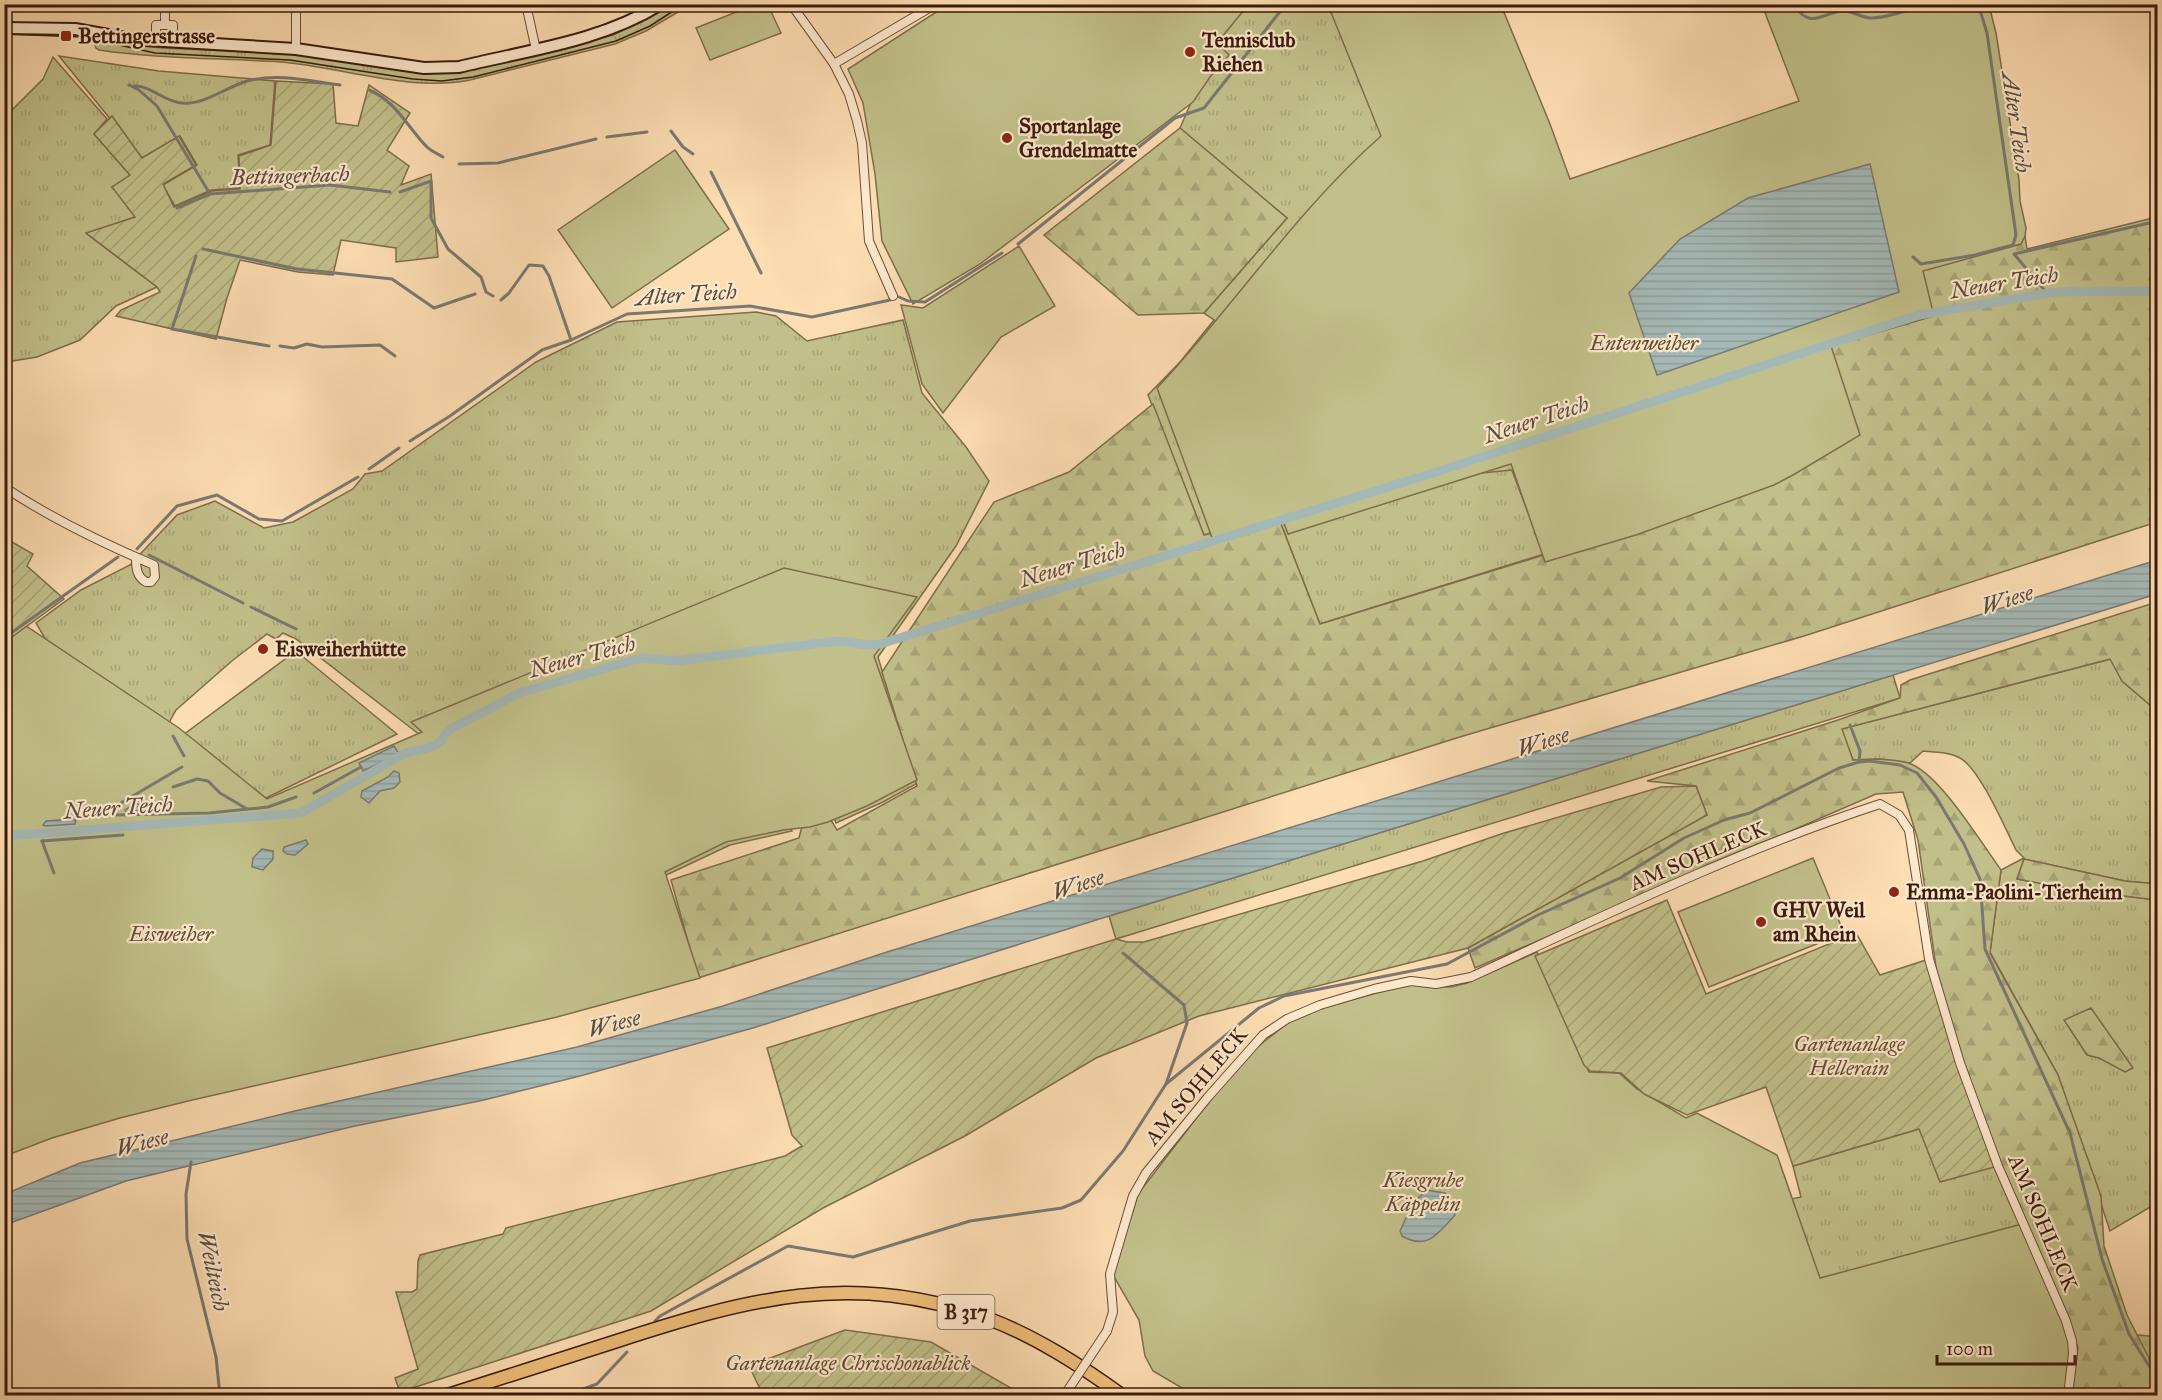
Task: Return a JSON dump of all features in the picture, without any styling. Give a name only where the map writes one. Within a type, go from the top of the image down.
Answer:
[{"type":"main road","points":[[4,28],[74,29],[131,39],[296,49],[424,68],[459,67],[598,34],[618,27],[661,4]]},
{"type":"main road","name":"B 317","points":[[445,1395],[717,1310],[773,1298],[830,1293],[874,1294],[928,1301],[991,1320],[1050,1348],[1123,1395]]},
{"type":"street","points":[[165,4],[165,25]]},
{"type":"street","points":[[296,4],[296,49]]},
{"type":"street","points":[[526,4],[536,50]]},
{"type":"street","points":[[791,4],[834,64],[849,94],[862,143],[869,241],[893,296]]},
{"type":"street","points":[[834,64],[936,4]]},
{"type":"street","points":[[156,41],[156,25],[173,25],[173,42]]},
{"type":"street","points":[[4,487],[66,525],[136,559]]},
{"type":"street","name":"AM SOHLECK","points":[[1064,1395],[1107,1331],[1113,1312],[1110,1274],[1133,1196],[1146,1173],[1263,1035],[1287,1019],[1320,1005],[1374,989],[1411,981],[1436,984],[1472,977],[1686,879],[1802,832],[1880,804],[1899,815],[1909,830],[1929,959],[1960,1063],[1998,1166],[2066,1320],[2073,1353],[2068,1395]]},
{"type":"green space","name":"Sportanlage Grendelmatte","points":[[1247,4],[1217,43],[1229,55],[1193,102],[980,264],[913,304],[882,241],[875,174],[863,103],[848,69],[947,5]]},
{"type":"green space","points":[[669,5],[690,5],[646,31],[615,44],[470,80],[447,83],[399,81],[281,62],[122,53],[99,50],[95,45],[98,42],[163,48],[297,54],[428,73],[458,72],[613,35]]},
{"type":"green space","points":[[754,5],[768,5],[781,33],[710,60],[696,28]]},
{"type":"green space","points":[[1247,5],[1497,5],[1575,191],[1512,470],[1544,554],[1320,624],[1277,514],[1204,535],[1148,395],[1180,362],[1214,320],[1204,313],[1287,218],[1180,128],[1217,43]]},
{"type":"green space","name":"Entenweiher","points":[[1328,5],[1498,5],[1503,10],[1570,179],[1799,101],[1762,5],[1989,5],[1996,33],[2019,180],[2020,201],[2026,228],[2025,236],[2021,244],[1923,271],[1934,316],[1831,346],[1860,435],[1774,485],[1636,535],[1545,562],[1511,464],[1288,534],[1283,521],[1214,543],[1157,388],[1321,195],[1381,136]]},
{"type":"green space","points":[[1991,20],[2027,249],[2157,217],[2157,522],[1804,636],[1463,736],[698,978],[671,880],[799,838],[803,822],[826,812],[837,830],[917,786],[882,672],[994,502],[1069,472],[1153,404],[1204,535],[1277,514],[1320,624],[1544,555],[1512,470],[1430,478],[1567,201]]},
{"type":"green space","points":[[59,56],[159,71],[275,81],[270,145],[238,155],[240,188],[211,190],[175,206],[163,185],[197,165],[180,136],[142,158]]},
{"type":"green space","points":[[53,57],[107,119],[94,134],[130,175],[136,217],[87,234],[157,287],[116,306],[80,340],[37,357],[6,362],[5,117],[43,79]]},
{"type":"green space","points":[[276,81],[333,84],[336,123],[358,126],[369,85],[410,113],[387,150],[409,166],[401,185],[431,174],[438,257],[396,262],[396,248],[341,240],[333,275],[298,272],[240,260],[216,339],[116,316],[121,310],[160,292],[157,287],[86,233],[135,217],[112,187],[130,175],[94,134],[112,116],[142,158],[179,136],[196,165],[163,184],[174,207],[211,191],[240,189],[239,156],[271,145]]},
{"type":"green space","points":[[1180,128],[1287,218],[1204,313],[1138,315],[1044,235]]},
{"type":"green space","points":[[675,150],[729,229],[612,308],[558,230]]},
{"type":"green space","points":[[1019,246],[1055,306],[1001,337],[943,413],[922,384],[901,305],[923,308]]},
{"type":"green space","points":[[756,312],[776,316],[807,341],[903,320],[922,393],[966,447],[989,481],[956,546],[878,657],[916,784],[883,802],[836,823],[824,792],[787,813],[792,831],[730,845],[613,900],[429,742],[296,639],[283,633],[276,639],[267,634],[233,660],[176,710],[170,721],[169,734],[4,678],[50,647],[36,623],[81,590],[130,565],[177,515],[215,501],[264,528],[293,522],[353,489],[365,474],[382,471],[536,362],[617,322]]},
{"type":"green space","points":[[5,538],[33,554],[27,566],[64,599],[5,642]]},
{"type":"green space","name":"Eisweiher","points":[[784,568],[917,597],[874,656],[917,780],[867,806],[828,822],[726,842],[665,872],[700,978],[557,1017],[120,1118],[52,1138],[5,1156],[4,635],[20,622],[179,728],[267,799],[422,732],[411,722]]},
{"type":"green space","points":[[2157,602],[2157,711],[2122,681],[2110,659],[1842,729],[1853,760],[1901,761],[1920,769],[1933,779],[1959,810],[2001,870],[1990,953],[2058,1075],[2101,1196],[2104,1246],[2127,1315],[2157,1374],[2157,1395],[2072,1395],[2078,1347],[1998,1166],[1960,1063],[1937,974],[1918,840],[1903,792],[1876,794],[1475,968],[1468,948],[1707,815],[1696,786],[1647,781],[1900,698],[1901,685],[1910,680]]},
{"type":"green space","points":[[296,651],[397,734],[266,798],[183,735]]},
{"type":"green space","points":[[2111,659],[2122,681],[2157,711],[2157,884],[2125,881],[2024,859],[2017,879],[2082,891],[2157,900],[2157,1203],[2110,1231],[2058,1075],[1990,952],[2001,870],[2024,858],[2016,850],[1984,786],[1968,764],[1960,758],[1947,753],[1923,751],[1910,763],[1879,759],[1853,760],[1841,729]]},
{"type":"green space","points":[[1893,675],[1900,698],[1116,939],[1109,916]]},
{"type":"green space","points":[[1696,786],[1707,815],[1468,948],[1199,1016],[1096,1058],[965,1136],[823,1208],[651,1311],[400,1392],[395,1378],[418,1369],[396,1292],[412,1292],[417,1289],[420,1255],[503,1234],[506,1228],[785,1156],[802,1146],[792,1135],[767,1048],[1116,939],[1127,942],[1144,942],[1423,861],[1501,834],[1661,787]]},
{"type":"green space","name":"GHV Weil am Rhein","points":[[1813,858],[1844,933],[1709,987],[1678,912]]},
{"type":"green space","points":[[2024,859],[2125,881],[2157,884],[2157,900],[2082,891],[2017,879]]},
{"type":"green space","name":"Gartenanlage Hellerain","points":[[1667,900],[1706,994],[1856,933],[1880,975],[1929,959],[1998,1166],[1940,1182],[1919,1129],[1793,1166],[1766,1087],[1687,1115],[1644,1094],[1621,1073],[1590,1071],[1584,1065],[1535,956]]},
{"type":"green space","name":"Kiesgrube Käppelin","points":[[1537,952],[1589,1072],[1619,1073],[1637,1089],[1686,1118],[1697,1113],[1777,1155],[1820,1278],[2022,1224],[2069,1336],[2067,1396],[1194,1395],[1153,1371],[1145,1356],[1139,1320],[1113,1275],[1138,1194],[1211,1099],[1255,1049],[1290,1021],[1319,1009],[1410,985],[1451,987],[1467,983]]},
{"type":"green space","points":[[2091,1008],[2133,1068],[2125,1072],[2099,1058],[2087,1055],[2064,1020]]},
{"type":"green space","points":[[1919,1129],[1998,1166],[2066,1321],[2068,1385],[2002,1396],[1525,1396],[1708,1216],[1801,1197],[1793,1166]]},
{"type":"green space","name":"Gartenanlage Chrischonablick","points":[[845,1330],[931,1342],[1023,1395],[763,1395],[749,1366]]},
{"type":"green space","points":[[2129,1334],[2157,1337],[2157,1380]]},
{"type":"shaded area","name":"Entenweiher","points":[[1870,164],[1899,292],[1657,375],[1629,293],[1680,239],[1748,198]]},
{"type":"shaded area","name":"Wiese","points":[[2157,560],[2157,594],[1109,916],[753,1028],[484,1100],[355,1126],[126,1181],[5,1225],[5,1194],[80,1163],[577,1047],[723,1006],[887,952]]},
{"type":"shaded area","points":[[394,746],[399,754],[363,771],[359,763]]},
{"type":"shaded area","points":[[394,771],[399,773],[400,782],[394,788],[380,791],[369,803],[361,797],[362,791],[388,777]]},
{"type":"shaded area","points":[[136,803],[141,806],[152,806],[150,809],[126,812],[125,810]]},
{"type":"shaded area","points":[[76,820],[75,824],[43,825],[46,821]]},
{"type":"shaded area","points":[[306,840],[308,844],[295,855],[283,851],[284,847]]},
{"type":"shaded area","points":[[262,849],[273,851],[273,859],[263,870],[252,867],[253,858]]},
{"type":"shaded area","points":[[1426,1190],[1445,1193],[1452,1203],[1455,1215],[1438,1234],[1419,1242],[1402,1236],[1400,1231],[1412,1205]]},
{"type":"waterway","name":"Alter Teich","points":[[1018,244],[1175,118],[1204,108],[1286,4]]},
{"type":"waterway","name":"Alter Teich","points":[[1793,4],[1799,12],[1810,18],[1842,11],[1869,18],[1880,17],[1928,4]]},
{"type":"waterway","name":"Alter Teich","points":[[1913,257],[1921,264],[1975,255],[2013,245],[2016,235],[1987,33],[1978,4]]},
{"type":"waterway","points":[[135,86],[169,100],[191,103],[247,81],[259,79],[294,78],[340,85]]},
{"type":"waterway","name":"Bettingerbach","points":[[129,85],[139,90],[157,106],[210,194],[330,185],[390,192]]},
{"type":"waterway","points":[[369,90],[387,101],[420,140],[443,157]]},
{"type":"waterway","points":[[671,131],[683,147],[693,154]]},
{"type":"waterway","points":[[607,137],[647,132]]},
{"type":"waterway","points":[[459,164],[498,163],[596,139]]},
{"type":"waterway","points":[[711,172],[761,273]]},
{"type":"waterway","name":"Bettingerbach","points":[[400,192],[431,181],[431,218],[448,249],[481,277],[486,292],[493,296]]},
{"type":"waterway","points":[[177,208],[210,194]]},
{"type":"waterway","points":[[2047,293],[2014,254],[2158,221]]},
{"type":"waterway","points":[[203,249],[297,269],[392,279],[434,308],[475,294]]},
{"type":"waterway","name":"Alter Teich","points":[[899,297],[908,301],[925,302],[1002,253]]},
{"type":"waterway","points":[[196,256],[172,329],[269,346]]},
{"type":"waterway","name":"Bettingerbach","points":[[501,300],[509,293],[529,265],[543,266],[549,276],[571,340]]},
{"type":"waterway","name":"Neuer Teich","points":[[4,836],[301,813],[405,753],[429,748],[439,743],[449,730],[519,693],[641,658],[676,661],[837,641],[867,645],[880,644],[1427,475],[1919,315],[2055,292],[2158,291]]},
{"type":"waterway","name":"Alter Teich","points":[[410,441],[450,416],[542,350],[571,340],[627,314],[750,306],[812,317],[890,300]]},
{"type":"waterway","points":[[280,346],[294,348],[307,344],[322,347],[380,345],[395,356]]},
{"type":"waterway","name":"Alter Teich","points":[[369,469],[399,448]]},
{"type":"waterway","name":"Alter Teich","points":[[137,549],[177,506],[217,495],[259,519],[282,521],[358,477]]},
{"type":"waterway","points":[[149,555],[243,603]]},
{"type":"waterway","name":"Alter Teich","points":[[4,638],[118,557]]},
{"type":"waterway","points":[[251,607],[296,629]]},
{"type":"waterway","points":[[1166,1084],[1259,1008],[1284,996],[1447,964],[1538,915],[1620,878],[1684,838],[1724,820],[1750,813],[1839,768],[1859,762],[1860,751],[1850,725]]},
{"type":"waterway","points":[[173,736],[184,756]]},
{"type":"waterway","name":"Neuer Teich","points":[[399,754],[404,754]]},
{"type":"waterway","points":[[1859,762],[1870,761],[1900,765],[1917,773],[1936,797],[1964,844],[1980,879],[1985,949],[2070,1133],[2102,1259],[2129,1334],[2158,1380]]},
{"type":"waterway","points":[[104,813],[182,767]]},
{"type":"waterway","points":[[314,793],[361,767]]},
{"type":"waterway","points":[[173,787],[197,779],[208,781],[220,793],[247,809]]},
{"type":"waterway","points":[[115,815],[209,813],[268,807],[296,797]]},
{"type":"waterway","points":[[152,806],[161,801]]},
{"type":"waterway","points":[[42,841],[123,835]]},
{"type":"waterway","points":[[42,841],[54,873]]},
{"type":"waterway","points":[[655,1321],[660,1316],[788,1246],[853,1257],[970,1221],[1062,1208],[1081,1200],[1123,1151],[1166,1084],[1187,1023],[1184,1005],[1123,953]]},
{"type":"waterway","name":"Weilteich","points":[[191,1162],[186,1194],[187,1239],[216,1357],[220,1396]]},
{"type":"waterway","points":[[564,1396],[597,1384],[627,1352]]},
{"type":"tram line","points":[[4,34],[83,37],[155,53],[290,60],[413,79],[442,81],[473,77],[616,41],[650,26],[684,4]]},
{"type":"place","name":"Bettingerstrasse","points":[[66,36]]},
{"type":"place","name":"Tennisclub Riehen","points":[[1190,52]]},
{"type":"place","name":"Sportanlage Grendelmatte","points":[[1007,138]]},
{"type":"place","name":"Eisweiherhütte","points":[[263,649]]},
{"type":"place","name":"Emma-Paolini-Tierheim","points":[[1894,892]]},
{"type":"place","name":"GHV Weil am Rhein","points":[[1761,922]]}]
